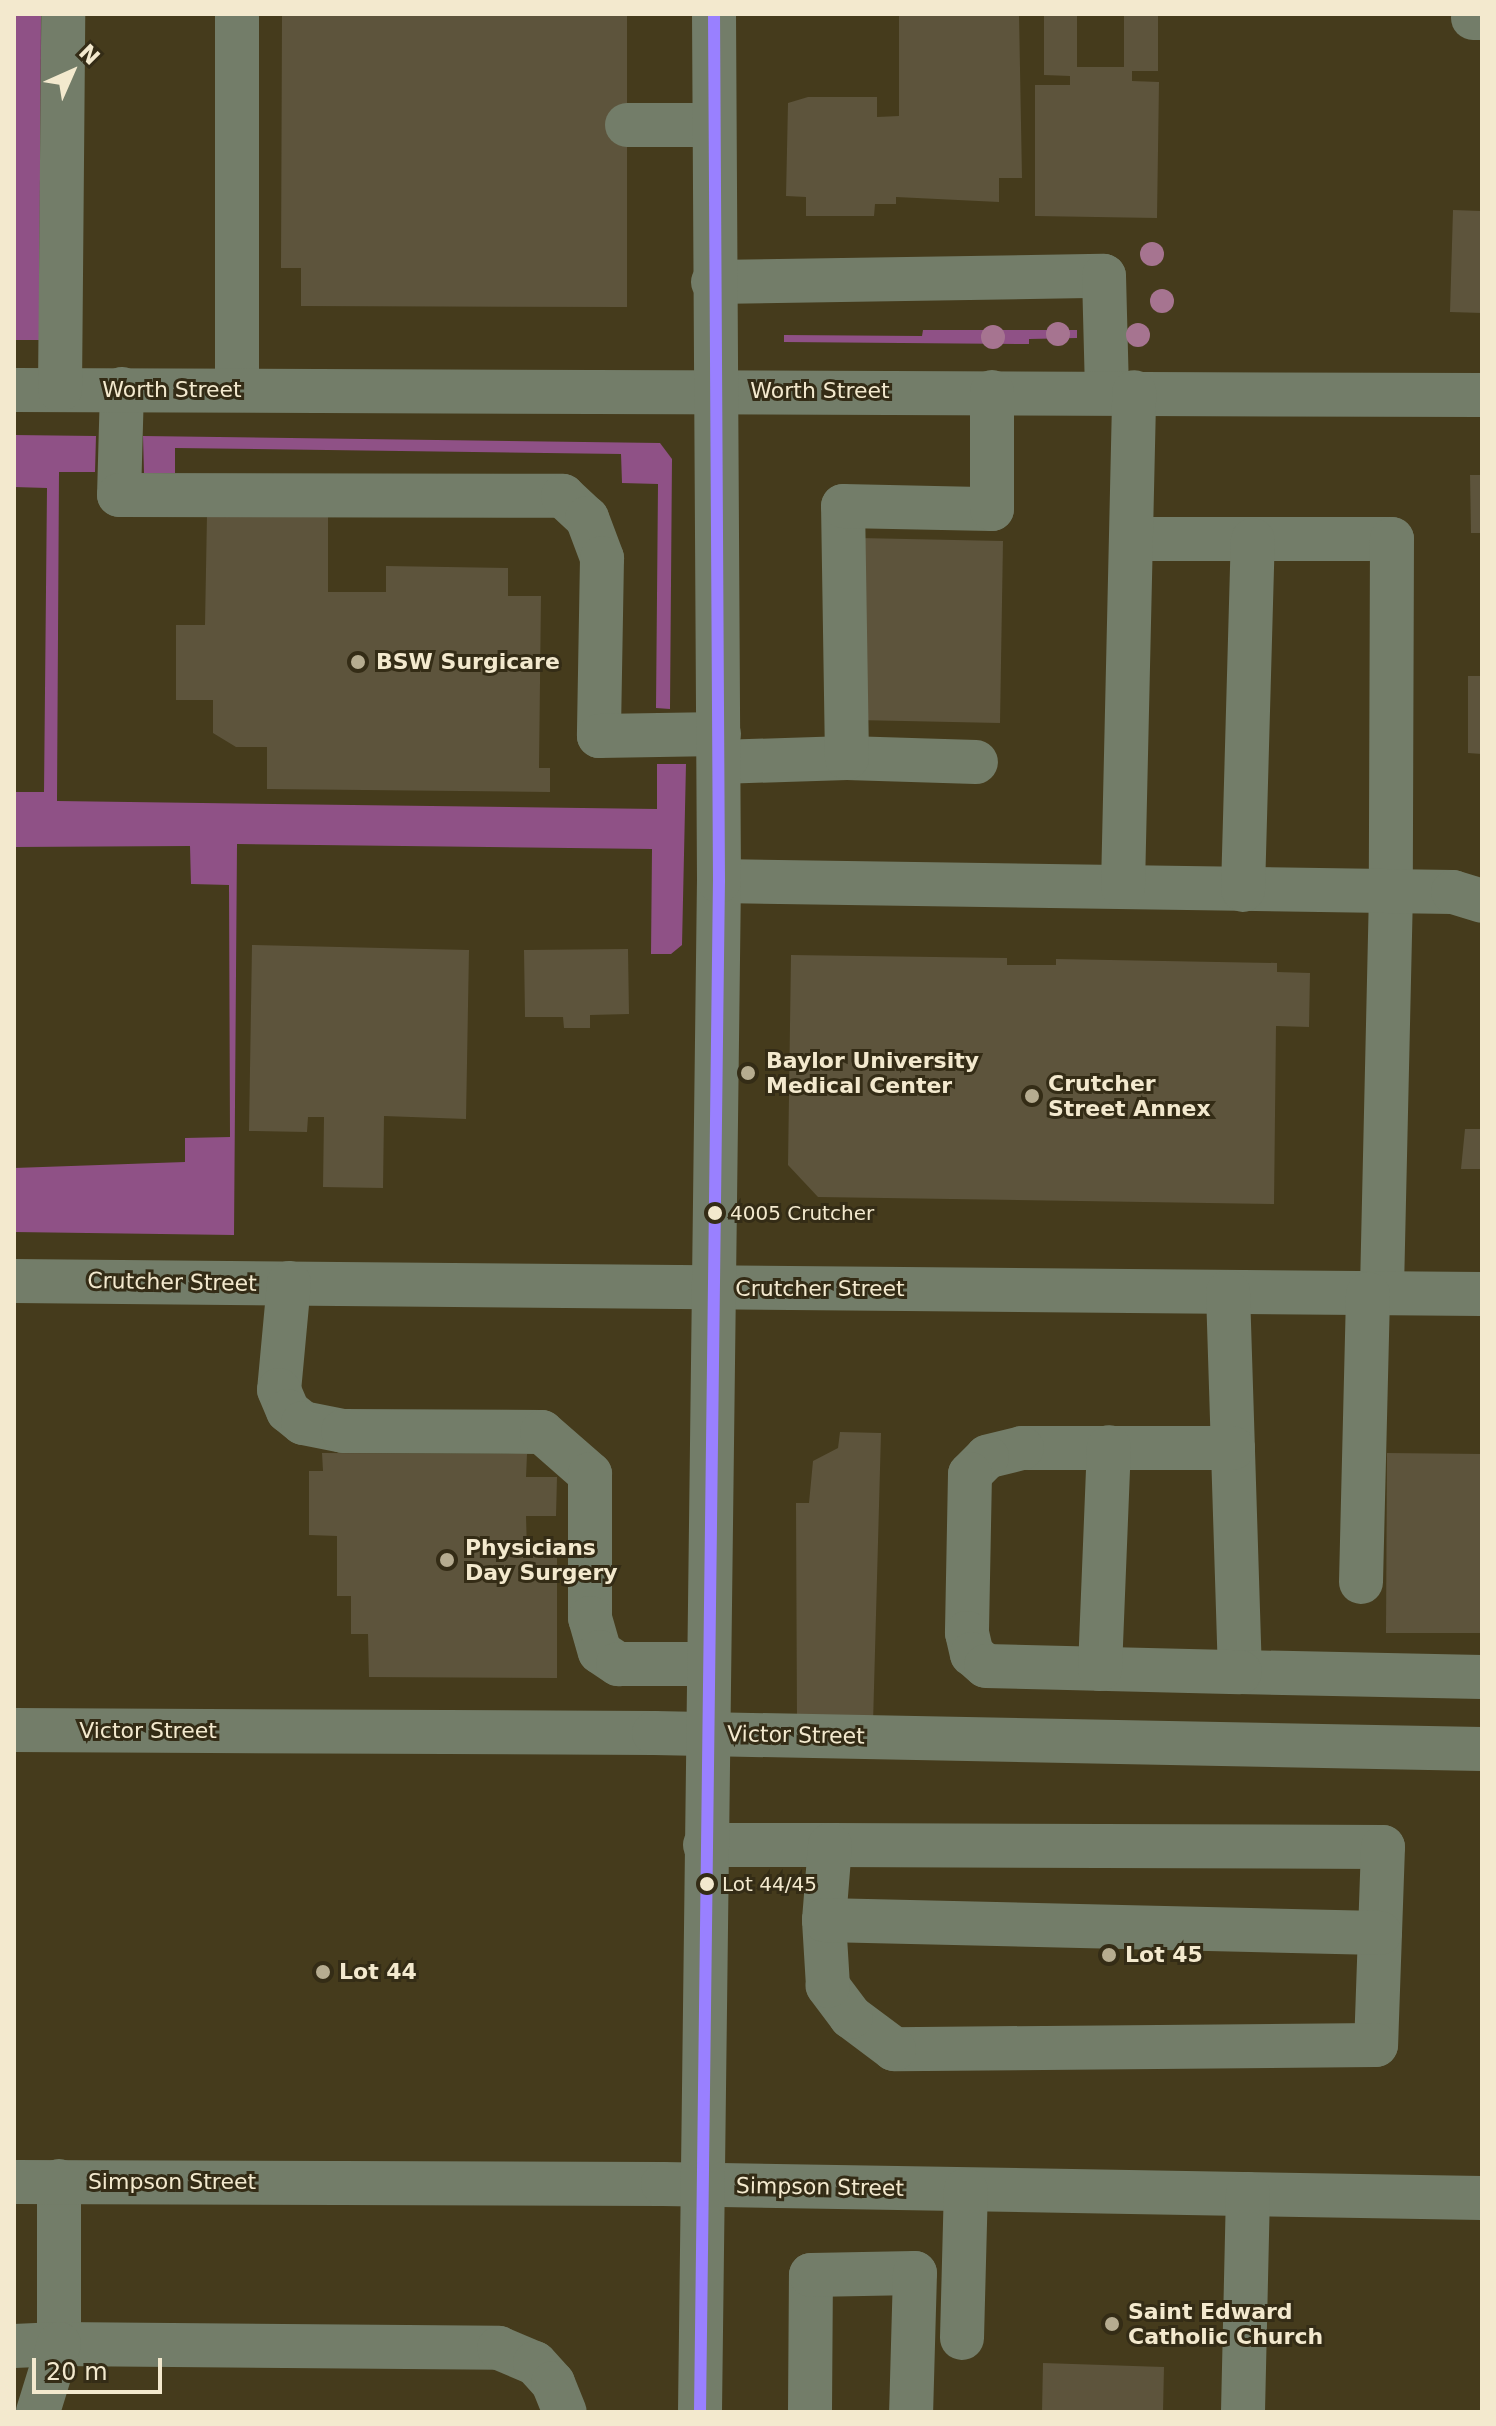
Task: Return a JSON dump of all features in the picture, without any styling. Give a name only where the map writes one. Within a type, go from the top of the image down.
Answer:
[{"type":"street","points":[[60,390],[63,14]]},
{"type":"street","points":[[237,14],[237,390]]},
{"type":"street","points":[[700,2412],[711,1288],[719,881],[713,282],[714,14]]},
{"type":"street","points":[[627,110],[714,110]]},
{"type":"street","points":[[713,282],[1104,276],[1120,392],[1132,539],[1123,887]]},
{"type":"street","points":[[122,389],[119,495],[563,496],[587,518],[602,558],[599,736],[847,758],[976,762]]},
{"type":"street","name":"Worth Street","points":[[14,390],[1482,395]]},
{"type":"street","points":[[847,758],[843,506],[992,509],[992,392]]},
{"type":"street","points":[[1132,539],[1392,539],[1391,892],[1361,1582]]},
{"type":"street","points":[[1243,890],[1253,540]]},
{"type":"street","points":[[719,881],[1453,892],[1482,901]]},
{"type":"street","name":"Crutcher Street","points":[[14,1281],[1482,1294]]},
{"type":"street","points":[[289,1283],[279,1390],[288,1411],[315,1426],[343,1431],[542,1432],[566,1448],[590,1474],[590,1618],[600,1652],[618,1664],[707,1664]]},
{"type":"street","points":[[1228,1292],[1240,1672]]},
{"type":"street","points":[[1100,1669],[1109,1447]]},
{"type":"street","points":[[1233,1448],[1022,1448],[987,1457],[970,1474],[967,1633],[972,1654],[986,1666],[1482,1677]]},
{"type":"street","name":"Victor Street","points":[[14,1730],[706,1734],[1482,1749]]},
{"type":"street","points":[[705,1845],[830,1845],[1383,1847],[1376,2045],[894,2049],[851,2017],[828,1986],[824,1920],[830,1845]]},
{"type":"street","points":[[824,1920],[1380,1933]]},
{"type":"street","points":[[38,2412],[59,2344],[59,2181]]},
{"type":"street","name":"Simpson Street","points":[[14,2182],[702,2185],[1482,2198]]},
{"type":"street","points":[[962,2338],[966,2190]]},
{"type":"street","points":[[1243,2412],[1248,2194]]},
{"type":"street","points":[[810,2412],[811,2275],[964,2272]]},
{"type":"street","points":[[911,2412],[915,2273]]},
{"type":"street","points":[[14,2346],[499,2348],[535,2363],[553,2383],[565,2412]]},
{"type":"shaded area","points":[[14,14],[41,14],[39,340],[14,340]]},
{"type":"shaded area","points":[[923,330],[1077,330],[1077,338],[1029,339],[1029,344],[784,342],[784,335],[922,336]]},
{"type":"shaded area","points":[[14,435],[96,436],[95,472],[59,472],[57,801],[657,809],[657,764],[686,764],[682,945],[671,954],[651,954],[652,849],[237,844],[234,1235],[14,1232],[14,1168],[185,1162],[185,1138],[230,1137],[229,885],[191,884],[190,846],[14,847],[14,792],[44,792],[47,488],[14,487]]},
{"type":"shaded area","points":[[143,436],[660,443],[672,459],[670,709],[656,708],[658,484],[622,483],[621,454],[175,448],[175,473],[144,473]]},
{"type":"building","points":[[282,14],[627,14],[627,307],[301,306],[301,268],[281,268]]},
{"type":"building","points":[[899,14],[1019,14],[1022,178],[999,178],[999,202],[896,197],[896,204],[875,204],[874,216],[806,216],[806,197],[786,196],[788,103],[808,97],[877,97],[877,117],[899,116]]},
{"type":"building","points":[[1044,14],[1077,14],[1077,67],[1124,67],[1124,14],[1158,14],[1158,71],[1132,71],[1132,81],[1159,82],[1157,218],[1035,216],[1035,85],[1070,85],[1070,76],[1044,75]]},
{"type":"building","points":[[1453,210],[1482,211],[1482,313],[1450,312]]},
{"type":"building","points":[[1470,475],[1482,475],[1482,533],[1471,533]]},
{"type":"building","name":"BSW Surgicare","points":[[207,514],[328,515],[328,592],[386,592],[386,566],[508,568],[508,596],[541,596],[539,768],[550,768],[550,792],[267,789],[267,747],[236,747],[213,733],[213,700],[176,700],[176,625],[205,625]]},
{"type":"building","points":[[859,538],[1003,541],[1000,723],[856,720]]},
{"type":"building","points":[[1468,676],[1482,676],[1482,754],[1468,753]]},
{"type":"building","points":[[252,945],[469,950],[466,1119],[384,1116],[383,1188],[323,1187],[324,1117],[308,1117],[307,1132],[249,1131]]},
{"type":"building","points":[[628,949],[629,1014],[590,1015],[590,1028],[564,1028],[563,1017],[525,1017],[524,950]]},
{"type":"building","name":"Crutcher Street Annex","points":[[791,955],[1007,958],[1007,965],[1056,965],[1056,959],[1277,963],[1277,972],[1310,973],[1309,1027],[1276,1026],[1274,1204],[818,1197],[788,1165]]},
{"type":"building","points":[[1465,1129],[1482,1129],[1482,1169],[1461,1169]]},
{"type":"building","points":[[840,1432],[881,1433],[873,1724],[797,1724],[796,1503],[809,1503],[813,1461],[838,1448]]},
{"type":"building","name":"Physicians Day Surgery","points":[[322,1453],[527,1454],[526,1477],[557,1477],[556,1516],[526,1516],[527,1551],[557,1551],[557,1678],[369,1677],[368,1634],[351,1634],[351,1596],[337,1596],[337,1536],[309,1535],[309,1471],[323,1471]]},
{"type":"building","points":[[1387,1453],[1482,1454],[1482,1633],[1386,1633]]},
{"type":"building","points":[[1043,2363],[1164,2367],[1163,2412],[1042,2412]]},
{"type":"transit line","points":[[700,2412],[719,881],[714,14]]},
{"type":"place","name":"BSW Surgicare","points":[[358,662]]},
{"type":"place","name":"Baylor University Medical Center","points":[[748,1073]]},
{"type":"place","name":"Crutcher Street Annex","points":[[1032,1096]]},
{"type":"place","name":"4005 Crutcher","points":[[715,1213]]},
{"type":"place","name":"Physicians Day Surgery","points":[[447,1560]]},
{"type":"place","name":"Lot 44/45","points":[[707,1884]]},
{"type":"place","name":"Lot 45","points":[[1109,1955]]},
{"type":"place","name":"Lot 44","points":[[323,1972]]},
{"type":"place","name":"Saint Edward Catholic Church","points":[[1112,2324]]}]
